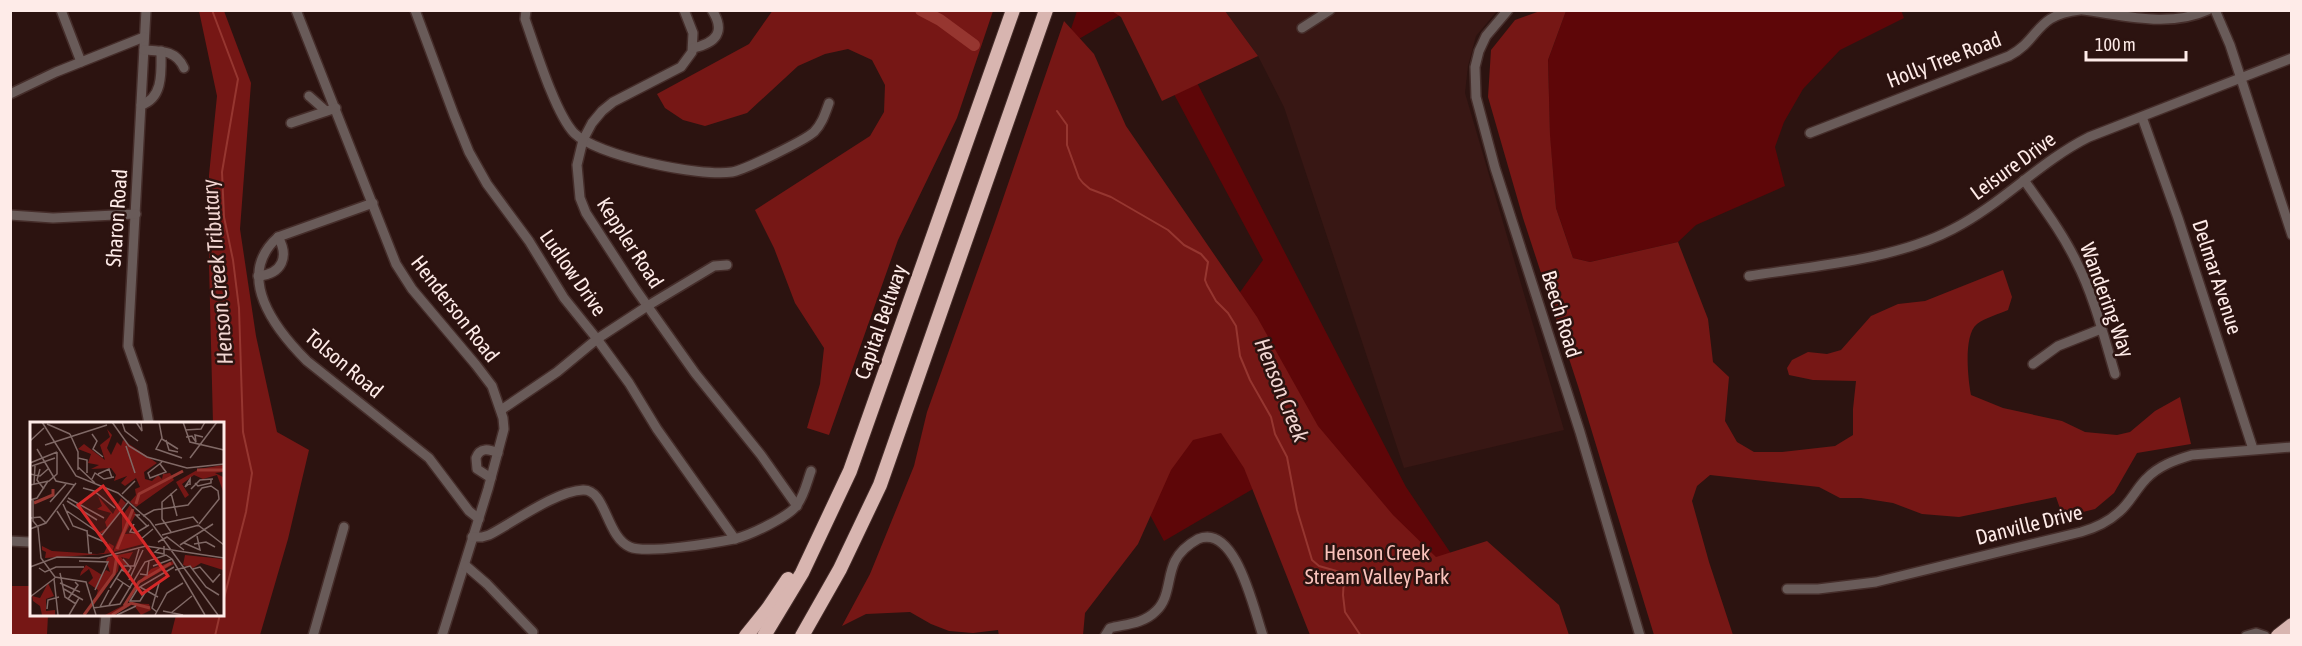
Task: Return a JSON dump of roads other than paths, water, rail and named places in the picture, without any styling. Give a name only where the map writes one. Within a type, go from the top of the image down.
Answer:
[{"type":"highway","name":"Capital Beltway","points":[[764,636],[802,573],[820,537],[865,432],[1013,10]]},
{"type":"highway","points":[[807,636],[880,485],[1046,10]]},
{"type":"highway","points":[[746,636],[795,569],[831,504],[865,432]]},
{"type":"highway","points":[[802,636],[840,569]]},
{"type":"highway","points":[[2278,636],[2292,625]]},
{"type":"street","points":[[61,10],[81,62]]},
{"type":"street","name":"Sharon Road","points":[[146,10],[128,346],[142,386],[149,422]]},
{"type":"street","name":"Henderson Road","points":[[296,10],[331,109],[373,203],[392,255],[411,289],[492,386],[501,410],[504,429],[498,453],[442,636]]},
{"type":"street","name":"Ludlow Drive","points":[[416,10],[469,152],[487,184],[529,241],[564,298],[629,383],[657,429],[735,539]]},
{"type":"street","points":[[526,10],[525,19],[557,104],[568,126],[583,140],[627,158],[713,173],[744,170],[813,133],[824,118],[829,104]]},
{"type":"street","points":[[684,10],[693,33],[693,48]]},
{"type":"street","name":"Keppler Road","points":[[712,10],[718,22],[717,35],[711,42],[693,48],[688,61],[681,67],[613,102],[602,111],[583,140],[577,165],[580,198],[586,213],[695,373],[761,454],[797,506]]},
{"type":"street","points":[[1302,28],[1330,10]]},
{"type":"street","name":"Beech Road","points":[[1508,10],[1486,36],[1479,51],[1475,67],[1476,97],[1496,168],[1580,432],[1640,636]]},
{"type":"street","name":"Holly Tree Road","points":[[1810,133],[2008,56],[2023,47],[2036,30],[2051,18],[2067,12],[2082,10],[2168,20],[2186,18],[2208,10]]},
{"type":"street","points":[[2216,10],[2230,45],[2292,235]]},
{"type":"street","points":[[10,94],[56,72],[144,37]]},
{"type":"street","points":[[144,50],[161,51],[177,56],[184,68]]},
{"type":"street","points":[[141,105],[151,100],[158,89],[161,51]]},
{"type":"street","name":"Leisure Drive","points":[[1749,276],[1844,261],[1927,242],[1971,219],[2068,147],[2292,57]]},
{"type":"street","points":[[309,96],[331,109]]},
{"type":"street","points":[[291,123],[331,109]]},
{"type":"street","name":"Delmar Avenue","points":[[2142,117],[2230,372],[2253,449]]},
{"type":"street","name":"Wandering Way","points":[[2024,180],[2073,253],[2102,329],[2115,374]]},
{"type":"street","points":[[278,237],[284,251],[282,263],[274,272],[258,276],[263,256],[278,237],[373,203]]},
{"type":"street","points":[[10,215],[53,218],[136,214]]},
{"type":"street","points":[[501,410],[556,372],[597,339],[649,305],[714,266],[727,265]]},
{"type":"street","name":"Tolson Road","points":[[258,276],[262,296],[271,316],[292,346],[307,361],[429,458],[469,511],[479,519]]},
{"type":"street","points":[[2033,364],[2058,346],[2102,329]]},
{"type":"street","name":"Danville Drive","points":[[1786,589],[1818,589],[1876,582],[2081,532],[2097,527],[2118,513],[2146,478],[2163,465],[2192,455],[2292,447]]},
{"type":"street","points":[[491,478],[477,469],[476,458],[480,451],[486,449],[498,453]]},
{"type":"street","points":[[472,537],[489,535],[568,493],[585,490],[596,496],[616,537],[630,547],[646,549],[735,539],[764,528],[797,506],[811,471]]},
{"type":"street","points":[[313,636],[344,527]]},
{"type":"street","points":[[1106,636],[1110,628],[1135,624],[1153,614],[1162,603],[1179,554],[1200,538],[1222,541],[1233,554],[1263,636]]},
{"type":"street","points":[[10,542],[28,542]]},
{"type":"street","points":[[465,565],[487,584],[533,632]]},
{"type":"street","points":[[104,636],[106,616]]},
{"type":"street","points":[[2246,636],[2256,633],[2265,636]]},
{"type":"waterway","name":"Henson Creek Tributary","points":[[212,10],[238,79],[222,172],[224,217],[233,260],[239,308],[243,432],[252,473],[246,512],[224,598]]},
{"type":"waterway","name":"Henson Creek","points":[[921,10],[940,20],[974,45]]},
{"type":"waterway","name":"Henson Creek","points":[[1057,111],[1067,125],[1067,145],[1083,183],[1090,189],[1111,197],[1168,230],[1184,245],[1201,254],[1208,262],[1205,280],[1207,285],[1216,301],[1228,313],[1236,326],[1240,356],[1250,380],[1271,417],[1275,434],[1287,457],[1297,510],[1312,560],[1319,566],[1340,572],[1344,577],[1345,612],[1361,636]]},
{"type":"waterway","name":"Henson Creek Tributary","points":[[215,636],[220,616]]},
{"type":"park label","name":"Henson Creek Stream Valley Park","points":[[1377,565]]}]
